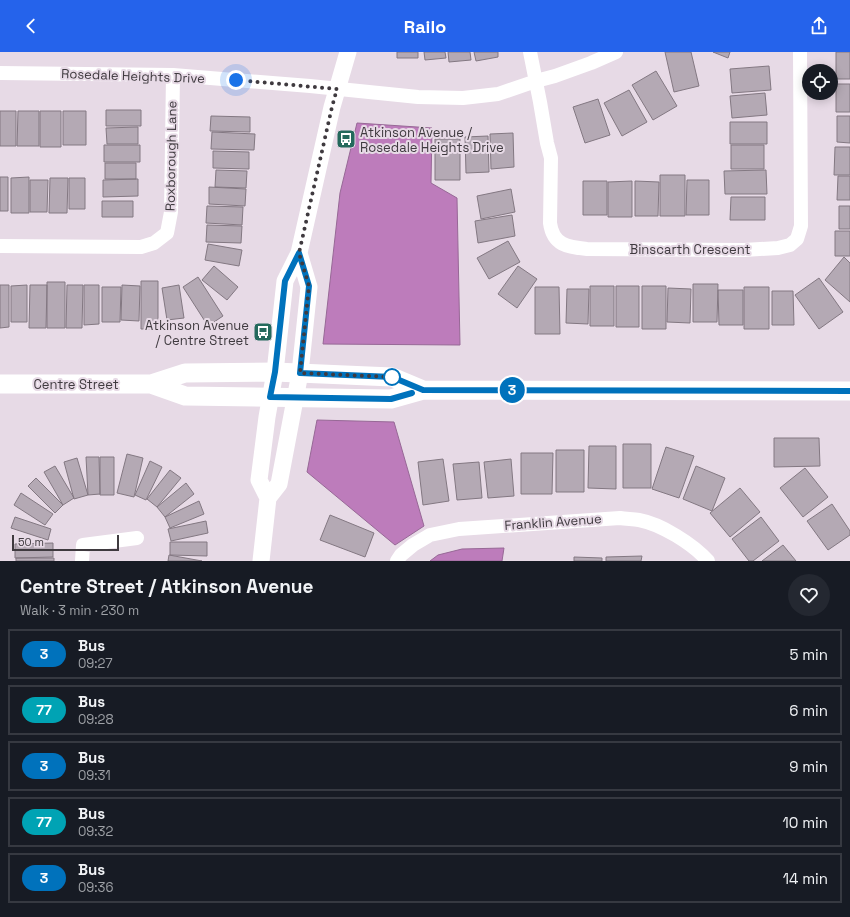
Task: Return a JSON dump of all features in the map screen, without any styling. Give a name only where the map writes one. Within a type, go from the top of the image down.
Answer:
[{"type":"main road","name":"Centre Street","points":[[0,384],[152,384],[185,373],[275,372],[392,377],[423,390]]},
{"type":"main road","name":"Centre Street","points":[[152,384],[185,396],[391,399],[423,390],[850,391]]},
{"type":"street","points":[[268,498],[259,480],[270,397],[275,372],[285,281],[299,253],[332,107],[348,52]]},
{"type":"street","points":[[530,52],[536,81]]},
{"type":"street","name":"Rosedale Heights Drive","points":[[0,73],[173,75],[418,97],[463,98],[498,94],[569,71],[616,52]]},
{"type":"street","name":"Binscarth Crescent","points":[[536,81],[547,144],[551,158],[551,233],[559,242],[569,247],[587,249],[744,250],[778,248],[790,246],[797,239],[801,226],[800,52]]},
{"type":"street","name":"Roxborough Lane","points":[[0,246],[142,247],[154,243],[167,233],[171,212],[173,75]]},
{"type":"street","points":[[261,561],[268,498],[279,484],[300,373],[309,286],[299,253]]},
{"type":"street","name":"Franklin Avenue","points":[[397,561],[401,555],[413,545],[430,535],[459,529],[620,518],[640,520],[660,527],[679,538],[708,561]]},
{"type":"street","points":[[82,561],[83,545],[137,538]]},
{"type":"shaded area","points":[[357,123],[432,128],[431,183],[457,198],[460,345],[323,344],[340,193]]},
{"type":"shaded area","points":[[317,420],[394,422],[424,526],[395,545],[307,472]]},
{"type":"shaded area","points":[[504,548],[502,561],[430,561],[438,555],[462,549]]},
{"type":"building","points":[[397,52],[418,52],[418,58],[397,58]]},
{"type":"building","points":[[424,52],[445,52],[446,58],[425,60]]},
{"type":"building","points":[[448,52],[470,52],[471,60],[449,62]]},
{"type":"building","points":[[474,52],[498,52],[498,57],[476,61]]},
{"type":"building","points":[[665,52],[691,52],[699,86],[674,92]]},
{"type":"building","points":[[713,52],[730,52],[728,58]]},
{"type":"building","points":[[836,52],[850,52],[850,79],[838,79],[838,64],[836,64]]},
{"type":"building","points":[[769,66],[771,90],[732,93],[730,69]]},
{"type":"building","points":[[656,71],[677,106],[653,120],[632,85]]},
{"type":"building","points":[[838,84],[850,84],[850,112],[836,112]]},
{"type":"building","points":[[629,90],[647,122],[622,136],[604,103]]},
{"type":"building","points":[[765,93],[767,115],[732,118],[730,96]]},
{"type":"building","points":[[598,99],[610,135],[585,143],[573,107]]},
{"type":"building","points":[[106,110],[141,110],[141,126],[106,126]]},
{"type":"building","points":[[0,111],[16,111],[16,146],[0,146]]},
{"type":"building","points":[[18,111],[39,111],[39,146],[17,146]]},
{"type":"building","points":[[40,111],[61,111],[61,147],[40,147]]},
{"type":"building","points":[[63,111],[86,111],[86,145],[63,145]]},
{"type":"building","points":[[211,116],[250,117],[250,132],[210,131]]},
{"type":"building","points":[[837,116],[850,116],[850,143],[837,142]]},
{"type":"building","points":[[730,122],[767,122],[767,144],[730,144]]},
{"type":"building","points":[[138,127],[138,144],[107,144],[106,128]]},
{"type":"building","points":[[212,132],[255,134],[254,150],[211,149]]},
{"type":"building","points":[[513,133],[514,167],[491,169],[490,134]]},
{"type":"building","points":[[488,136],[489,172],[466,173],[465,137]]},
{"type":"building","points":[[435,139],[460,139],[460,180],[435,180]]},
{"type":"building","points":[[104,145],[140,145],[140,162],[104,162]]},
{"type":"building","points":[[731,145],[764,145],[764,169],[731,169]]},
{"type":"building","points":[[835,147],[850,147],[850,175],[834,175]]},
{"type":"building","points":[[213,151],[249,152],[249,169],[213,168]]},
{"type":"building","points":[[105,163],[136,163],[136,179],[105,179]]},
{"type":"building","points":[[216,170],[247,171],[246,188],[215,187]]},
{"type":"building","points":[[766,170],[767,194],[725,194],[724,171]]},
{"type":"building","points":[[660,175],[685,175],[685,216],[660,216]]},
{"type":"building","points":[[838,176],[850,176],[850,200],[837,200]]},
{"type":"building","points":[[0,177],[8,177],[8,211],[0,211]]},
{"type":"building","points":[[29,177],[29,213],[11,213],[11,178]]},
{"type":"building","points":[[50,178],[68,178],[67,213],[49,213]]},
{"type":"building","points":[[69,178],[85,178],[85,209],[69,209]]},
{"type":"building","points":[[138,179],[138,196],[103,197],[103,180]]},
{"type":"building","points":[[30,180],[48,180],[47,212],[30,212]]},
{"type":"building","points":[[687,180],[709,180],[709,215],[686,215]]},
{"type":"building","points":[[583,181],[607,181],[607,215],[583,215]]},
{"type":"building","points":[[632,181],[632,217],[608,217],[608,182]]},
{"type":"building","points":[[635,181],[659,182],[658,216],[635,216]]},
{"type":"building","points":[[209,187],[246,189],[245,206],[209,204]]},
{"type":"building","points":[[511,189],[515,212],[481,219],[477,196]]},
{"type":"building","points":[[731,197],[765,197],[765,220],[730,220]]},
{"type":"building","points":[[102,201],[133,201],[133,217],[102,217]]},
{"type":"building","points":[[207,206],[243,207],[242,225],[206,223]]},
{"type":"building","points":[[839,206],[850,206],[850,229],[839,229]]},
{"type":"building","points":[[512,215],[515,236],[478,243],[475,221]]},
{"type":"building","points":[[207,225],[242,226],[241,243],[206,242]]},
{"type":"building","points":[[835,231],[850,231],[850,256],[835,256]]},
{"type":"building","points":[[508,241],[520,262],[489,279],[477,258]]},
{"type":"building","points":[[208,244],[242,250],[239,266],[205,260]]},
{"type":"building","points":[[844,257],[850,263],[850,302],[825,280]]},
{"type":"building","points":[[214,266],[238,287],[227,300],[202,280]]},
{"type":"building","points":[[518,266],[537,279],[517,308],[498,294]]},
{"type":"building","points":[[198,277],[223,316],[208,326],[183,287]]},
{"type":"building","points":[[819,278],[843,312],[819,329],[795,295]]},
{"type":"building","points":[[141,281],[158,281],[158,329],[141,329]]},
{"type":"building","points":[[47,282],[65,282],[65,328],[47,328]]},
{"type":"building","points":[[693,284],[718,284],[717,322],[693,322]]},
{"type":"building","points":[[0,285],[9,285],[9,327],[0,328]]},
{"type":"building","points":[[27,285],[27,322],[11,322],[11,286]]},
{"type":"building","points":[[30,285],[47,285],[46,328],[29,328]]},
{"type":"building","points":[[67,285],[83,285],[82,328],[66,328]]},
{"type":"building","points":[[84,285],[99,285],[99,324],[84,325]]},
{"type":"building","points":[[122,285],[140,286],[139,321],[121,320]]},
{"type":"building","points":[[179,285],[184,318],[167,320],[162,288]]},
{"type":"building","points":[[590,286],[614,286],[614,326],[590,326]]},
{"type":"building","points":[[616,286],[639,286],[639,327],[616,327]]},
{"type":"building","points":[[642,286],[666,286],[666,329],[642,329]]},
{"type":"building","points":[[102,287],[121,287],[120,322],[102,322]]},
{"type":"building","points":[[535,287],[559,287],[560,334],[535,334]]},
{"type":"building","points":[[744,287],[769,287],[769,329],[744,329]]},
{"type":"building","points":[[668,288],[691,289],[690,323],[667,322]]},
{"type":"building","points":[[567,289],[589,289],[588,324],[566,323]]},
{"type":"building","points":[[718,290],[743,290],[743,325],[719,325]]},
{"type":"building","points":[[772,291],[793,291],[794,325],[772,325]]},
{"type":"building","points":[[774,438],[819,438],[820,466],[774,467]]},
{"type":"building","points":[[623,444],[651,444],[651,488],[623,488]]},
{"type":"building","points":[[589,446],[616,446],[616,489],[588,488]]},
{"type":"building","points":[[666,447],[694,456],[679,498],[652,489]]},
{"type":"building","points":[[556,450],[584,450],[584,492],[556,492]]},
{"type":"building","points":[[521,453],[553,453],[552,494],[521,494]]},
{"type":"building","points":[[127,454],[143,458],[134,497],[117,493]]},
{"type":"building","points":[[86,457],[99,457],[100,494],[88,495]]},
{"type":"building","points":[[100,457],[114,457],[114,495],[100,495]]},
{"type":"building","points":[[77,458],[88,495],[74,499],[64,462]]},
{"type":"building","points":[[443,459],[449,501],[423,505],[418,462]]},
{"type":"building","points":[[511,459],[514,496],[488,498],[484,462]]},
{"type":"building","points":[[150,461],[162,467],[146,500],[135,495]]},
{"type":"building","points":[[479,462],[482,498],[457,500],[453,464]]},
{"type":"building","points":[[55,466],[74,498],[63,505],[44,472]]},
{"type":"building","points":[[696,466],[725,478],[712,511],[683,499]]},
{"type":"building","points":[[805,468],[828,497],[803,517],[780,488]]},
{"type":"building","points":[[170,470],[181,478],[157,507],[147,499]]},
{"type":"building","points":[[36,478],[63,505],[55,513],[28,486]]},
{"type":"building","points":[[186,483],[194,494],[165,517],[157,507]]},
{"type":"building","points":[[740,488],[760,512],[730,537],[710,513]]},
{"type":"building","points":[[21,493],[53,514],[45,525],[14,505]]},
{"type":"building","points":[[199,501],[204,514],[170,528],[165,517]]},
{"type":"building","points":[[832,504],[850,531],[850,535],[828,550],[807,521]]},
{"type":"building","points":[[330,515],[374,533],[365,557],[320,540]]},
{"type":"building","points":[[15,517],[51,529],[48,540],[11,528]]},
{"type":"building","points":[[761,517],[779,541],[753,561],[749,561],[732,539]]},
{"type":"building","points":[[206,521],[208,533],[171,541],[168,529]]},
{"type":"building","points":[[170,542],[207,542],[207,556],[170,555]]},
{"type":"building","points":[[53,543],[53,557],[15,558],[15,544]]},
{"type":"building","points":[[783,545],[796,561],[762,561]]},
{"type":"building","points":[[169,555],[202,561],[168,561]]},
{"type":"building","points":[[642,556],[641,561],[606,561],[606,557]]},
{"type":"building","points":[[574,557],[602,558],[602,561],[574,561]]},
{"type":"building","points":[[16,558],[54,558],[54,561],[16,561]]},
{"type":"bus line","name":"3","points":[[412,393],[391,399],[270,397],[275,372],[285,281],[299,253],[309,286],[300,373],[392,377],[423,390],[850,391]]},
{"type":"place","name":"Atkinson Avenue / Rosedale Heights Drive","points":[[346,139]]},
{"type":"place","name":"Atkinson Avenue / Centre Street","points":[[263,332]]},
{"type":"route","points":[[236,80],[337,89],[313,187],[299,253],[309,286],[300,373],[392,377]]}]
